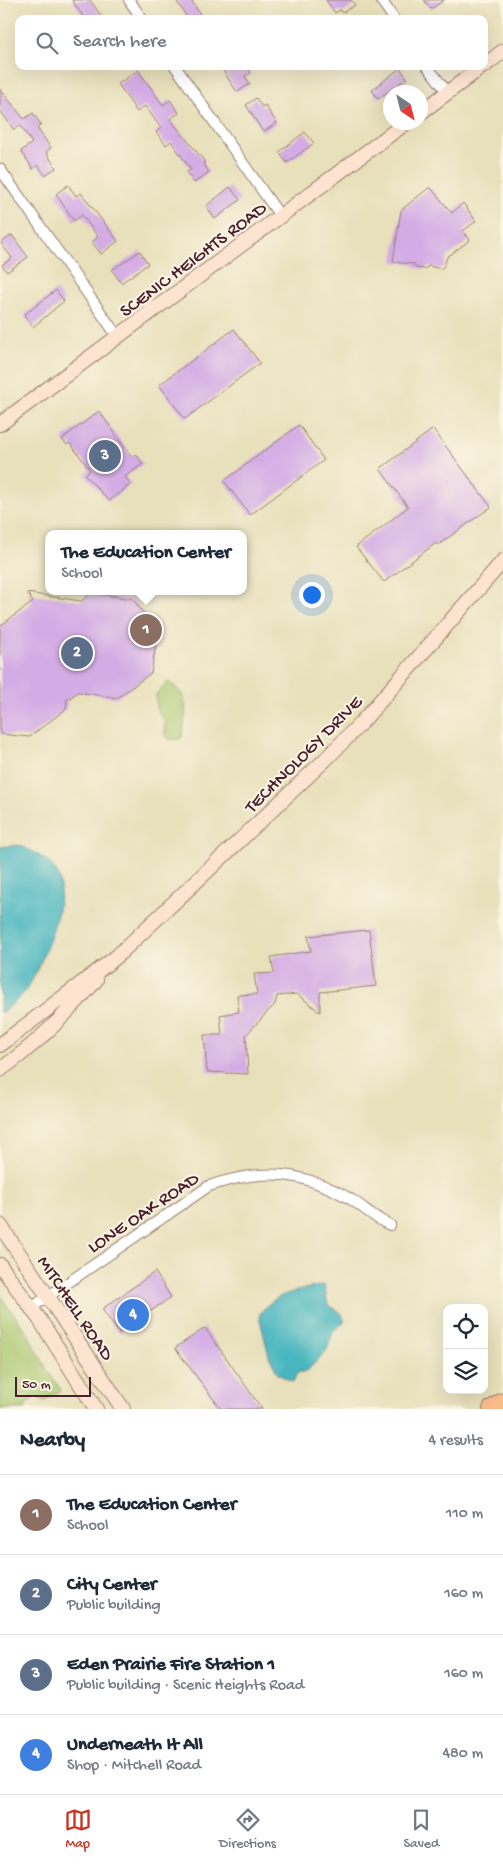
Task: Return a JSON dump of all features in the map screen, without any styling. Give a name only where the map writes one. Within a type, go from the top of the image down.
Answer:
[{"type":"highway","points":[[492,1409],[503,1402]]},
{"type":"street","points":[[129,0],[139,15]]},
{"type":"street","points":[[381,0],[391,15]]},
{"type":"street","points":[[488,63],[503,51]]},
{"type":"street","points":[[178,70],[280,216]]},
{"type":"street","points":[[430,70],[448,93]]},
{"type":"street","points":[[428,107],[479,70]]},
{"type":"street","name":"SCENIC HEIGHTS ROAD","points":[[0,424],[396,130]]},
{"type":"street","points":[[0,170],[118,337]]},
{"type":"street","name":"TECHNOLOGY DRIVE","points":[[0,1070],[30,1049],[68,1014],[115,958],[361,723],[503,561]]},
{"type":"street","name":"TECHNOLOGY DRIVE","points":[[0,1045],[115,958]]},
{"type":"street","name":"LONE OAK ROAD","points":[[31,1308],[209,1186],[232,1178],[255,1173],[309,1180],[343,1195],[374,1218],[390,1226]]},
{"type":"street","name":"MITCHELL ROAD","points":[[0,1225],[123,1409]]},
{"type":"street","name":"MITCHELL ROAD","points":[[0,1265],[31,1308],[96,1409]]},
{"type":"green space","points":[[168,682],[176,687],[184,699],[185,713],[182,737],[179,739],[169,739],[165,736],[165,722],[156,708],[156,694]]},
{"type":"green space","points":[[0,1295],[28,1334],[47,1370],[61,1390],[44,1401],[36,1396],[25,1405],[26,1409],[0,1409]]},
{"type":"water","points":[[19,845],[40,856],[53,867],[60,882],[60,896],[54,928],[42,960],[30,984],[16,1000],[0,1013],[0,847]]},
{"type":"water","points":[[324,1285],[328,1305],[340,1312],[345,1321],[333,1332],[327,1350],[307,1371],[297,1373],[293,1382],[278,1374],[269,1356],[259,1316],[264,1308],[279,1297]]},
{"type":"building","points":[[72,0],[90,0],[100,15],[82,15]]},
{"type":"building","points":[[176,0],[191,0],[200,15],[185,15]]},
{"type":"building","points":[[326,0],[351,0],[355,5],[342,13],[340,10],[335,13]]},
{"type":"building","points":[[424,0],[444,0],[431,9]]},
{"type":"building","points":[[138,70],[163,105],[170,100],[179,113],[170,119],[205,162],[203,163],[209,172],[194,183],[187,172],[191,170],[171,141],[166,145],[156,132],[161,128],[145,106],[137,112],[118,84]]},
{"type":"building","points":[[223,70],[249,70],[251,73],[245,76],[250,84],[237,92]]},
{"type":"building","points":[[397,70],[401,70],[407,78],[397,85],[383,85],[383,95],[378,99],[372,90]]},
{"type":"building","points":[[0,89],[24,119],[33,113],[41,125],[37,128],[51,148],[46,152],[56,168],[45,175],[38,165],[33,169],[21,151],[32,143],[20,125],[14,130],[0,110]]},
{"type":"building","points":[[256,98],[262,107],[265,105],[277,123],[263,132],[246,105]]},
{"type":"building","points":[[305,132],[314,143],[287,163],[279,152]]},
{"type":"building","points":[[68,185],[76,196],[81,193],[118,241],[101,254],[92,242],[98,237],[82,215],[74,221],[56,194]]},
{"type":"building","points":[[230,187],[240,200],[215,219],[206,206]]},
{"type":"building","points":[[430,187],[452,213],[463,203],[476,221],[463,231],[470,240],[447,257],[441,269],[429,266],[424,269],[416,268],[414,264],[393,262],[401,210]]},
{"type":"building","points":[[12,235],[28,257],[7,272],[2,265],[12,258],[1,243]]},
{"type":"building","points":[[140,251],[148,264],[121,283],[112,270]]},
{"type":"building","points":[[56,290],[64,301],[33,327],[24,315]]},
{"type":"building","points":[[234,329],[260,363],[185,419],[159,385]]},
{"type":"building","points":[[99,411],[132,457],[136,454],[143,464],[125,477],[131,484],[109,501],[85,475],[90,470],[70,443],[67,445],[62,439]]},
{"type":"building","points":[[299,425],[324,460],[250,515],[224,481]]},
{"type":"building","points":[[433,429],[491,507],[438,545],[436,543],[384,582],[356,547],[408,507],[380,469]]},
{"type":"building","points":[[27,593],[81,601],[89,595],[133,599],[158,633],[151,673],[117,698],[78,692],[67,700],[66,709],[29,737],[0,734],[0,626],[33,602]]},
{"type":"building","points":[[369,930],[376,986],[320,992],[320,1012],[297,994],[277,996],[275,1004],[246,1035],[248,1074],[207,1072],[204,1035],[222,1035],[220,1015],[239,1012],[237,995],[257,994],[254,974],[274,973],[271,957],[311,951],[308,936]]},
{"type":"building","points":[[155,1272],[171,1297],[119,1333],[102,1309]]},
{"type":"building","points":[[205,1328],[262,1409],[221,1409],[175,1348]]},
{"type":"place","name":"Eden Prairie Fire Station 1","points":[[105,456]]},
{"type":"place","name":"The Education Center","points":[[146,630]]},
{"type":"place","name":"City Center","points":[[77,653]]},
{"type":"place","name":"Underneath It All","points":[[133,1315]]}]
